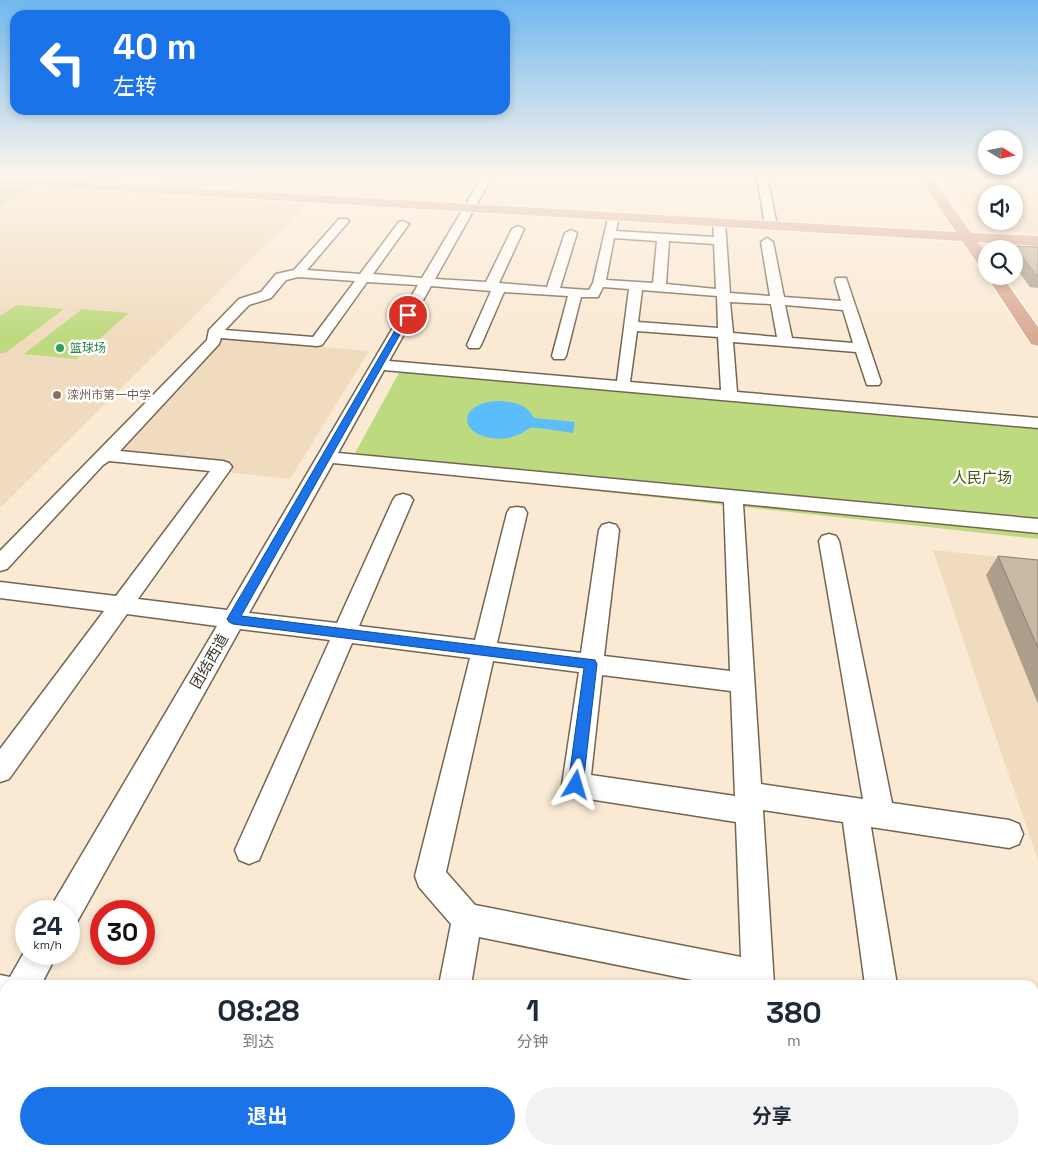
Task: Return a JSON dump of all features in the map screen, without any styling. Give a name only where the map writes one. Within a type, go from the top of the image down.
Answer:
[{"type":"main road","points":[[878,231],[1038,241]]},
{"type":"main road","points":[[975,238],[1038,237]]},
{"type":"main road","points":[[1000,285],[1038,340]]},
{"type":"main road","points":[[1013,285],[1038,320]]},
{"type":"street","points":[[298,273],[336,231]]},
{"type":"street","points":[[214,334],[317,342],[398,231]]},
{"type":"street","name":"团结西道","points":[[72,900],[456,231]]},
{"type":"street","points":[[474,345],[517,231]]},
{"type":"street","points":[[0,564],[214,340],[214,334],[244,302],[266,296],[282,277],[298,273],[593,294],[599,283],[610,231]]},
{"type":"street","points":[[719,231],[729,396]]},
{"type":"street","points":[[552,291],[570,233]]},
{"type":"street","points":[[609,234],[720,241]]},
{"type":"street","points":[[659,288],[663,237]]},
{"type":"street","points":[[767,242],[785,342]]},
{"type":"street","points":[[841,281],[873,382]]},
{"type":"street","points":[[599,283],[778,301],[849,306]]},
{"type":"street","points":[[624,380],[636,286]]},
{"type":"street","points":[[559,356],[575,292]]},
{"type":"street","points":[[631,326],[862,348]]},
{"type":"street","points":[[379,365],[1038,423]]},
{"type":"street","points":[[0,770],[223,467],[106,455]]},
{"type":"street","points":[[326,457],[1038,526]]},
{"type":"street","points":[[733,497],[758,980]]},
{"type":"street","points":[[249,850],[403,500]]},
{"type":"street","points":[[517,513],[430,876],[467,919],[753,980]]},
{"type":"street","points":[[610,530],[576,785],[867,813],[1009,834]]},
{"type":"street","points":[[829,542],[867,813],[881,980]]},
{"type":"street","points":[[3,594],[121,605],[743,682]]},
{"type":"street","points":[[456,980],[467,919]]},
{"type":"street","points":[[26,980],[35,965]]},
{"type":"shaded area","name":"滦州市第一中学","points":[[0,231],[280,231],[0,508]]},
{"type":"shaded area","points":[[1004,231],[1004,231],[1038,231],[1038,233]]},
{"type":"shaded area","points":[[220,338],[369,351],[290,479],[108,459]]},
{"type":"shaded area","points":[[933,550],[1038,561],[1038,861]]},
{"type":"green space","points":[[17,305],[64,309],[5,353],[0,353],[0,316]]},
{"type":"green space","points":[[82,309],[129,313],[76,359],[24,354]]},
{"type":"green space","name":"人民广场","points":[[400,371],[1038,426],[1038,539],[349,464]]},
{"type":"water","points":[[500,401],[515,403],[524,407],[534,418],[575,422],[573,433],[530,428],[512,437],[495,438],[486,437],[475,432],[467,420],[471,410],[482,404]]},
{"type":"building","points":[[1023,246],[1038,247],[1038,275],[1036,275],[1023,258]]},
{"type":"building","points":[[998,556],[1038,560],[1038,648]]},
{"type":"place","name":"篮球场","points":[[60,348]]},
{"type":"place","name":"滦州市第一中学","points":[[57,395]]},
{"type":"route","points":[[408,315],[233,619],[591,664],[576,785]]}]
